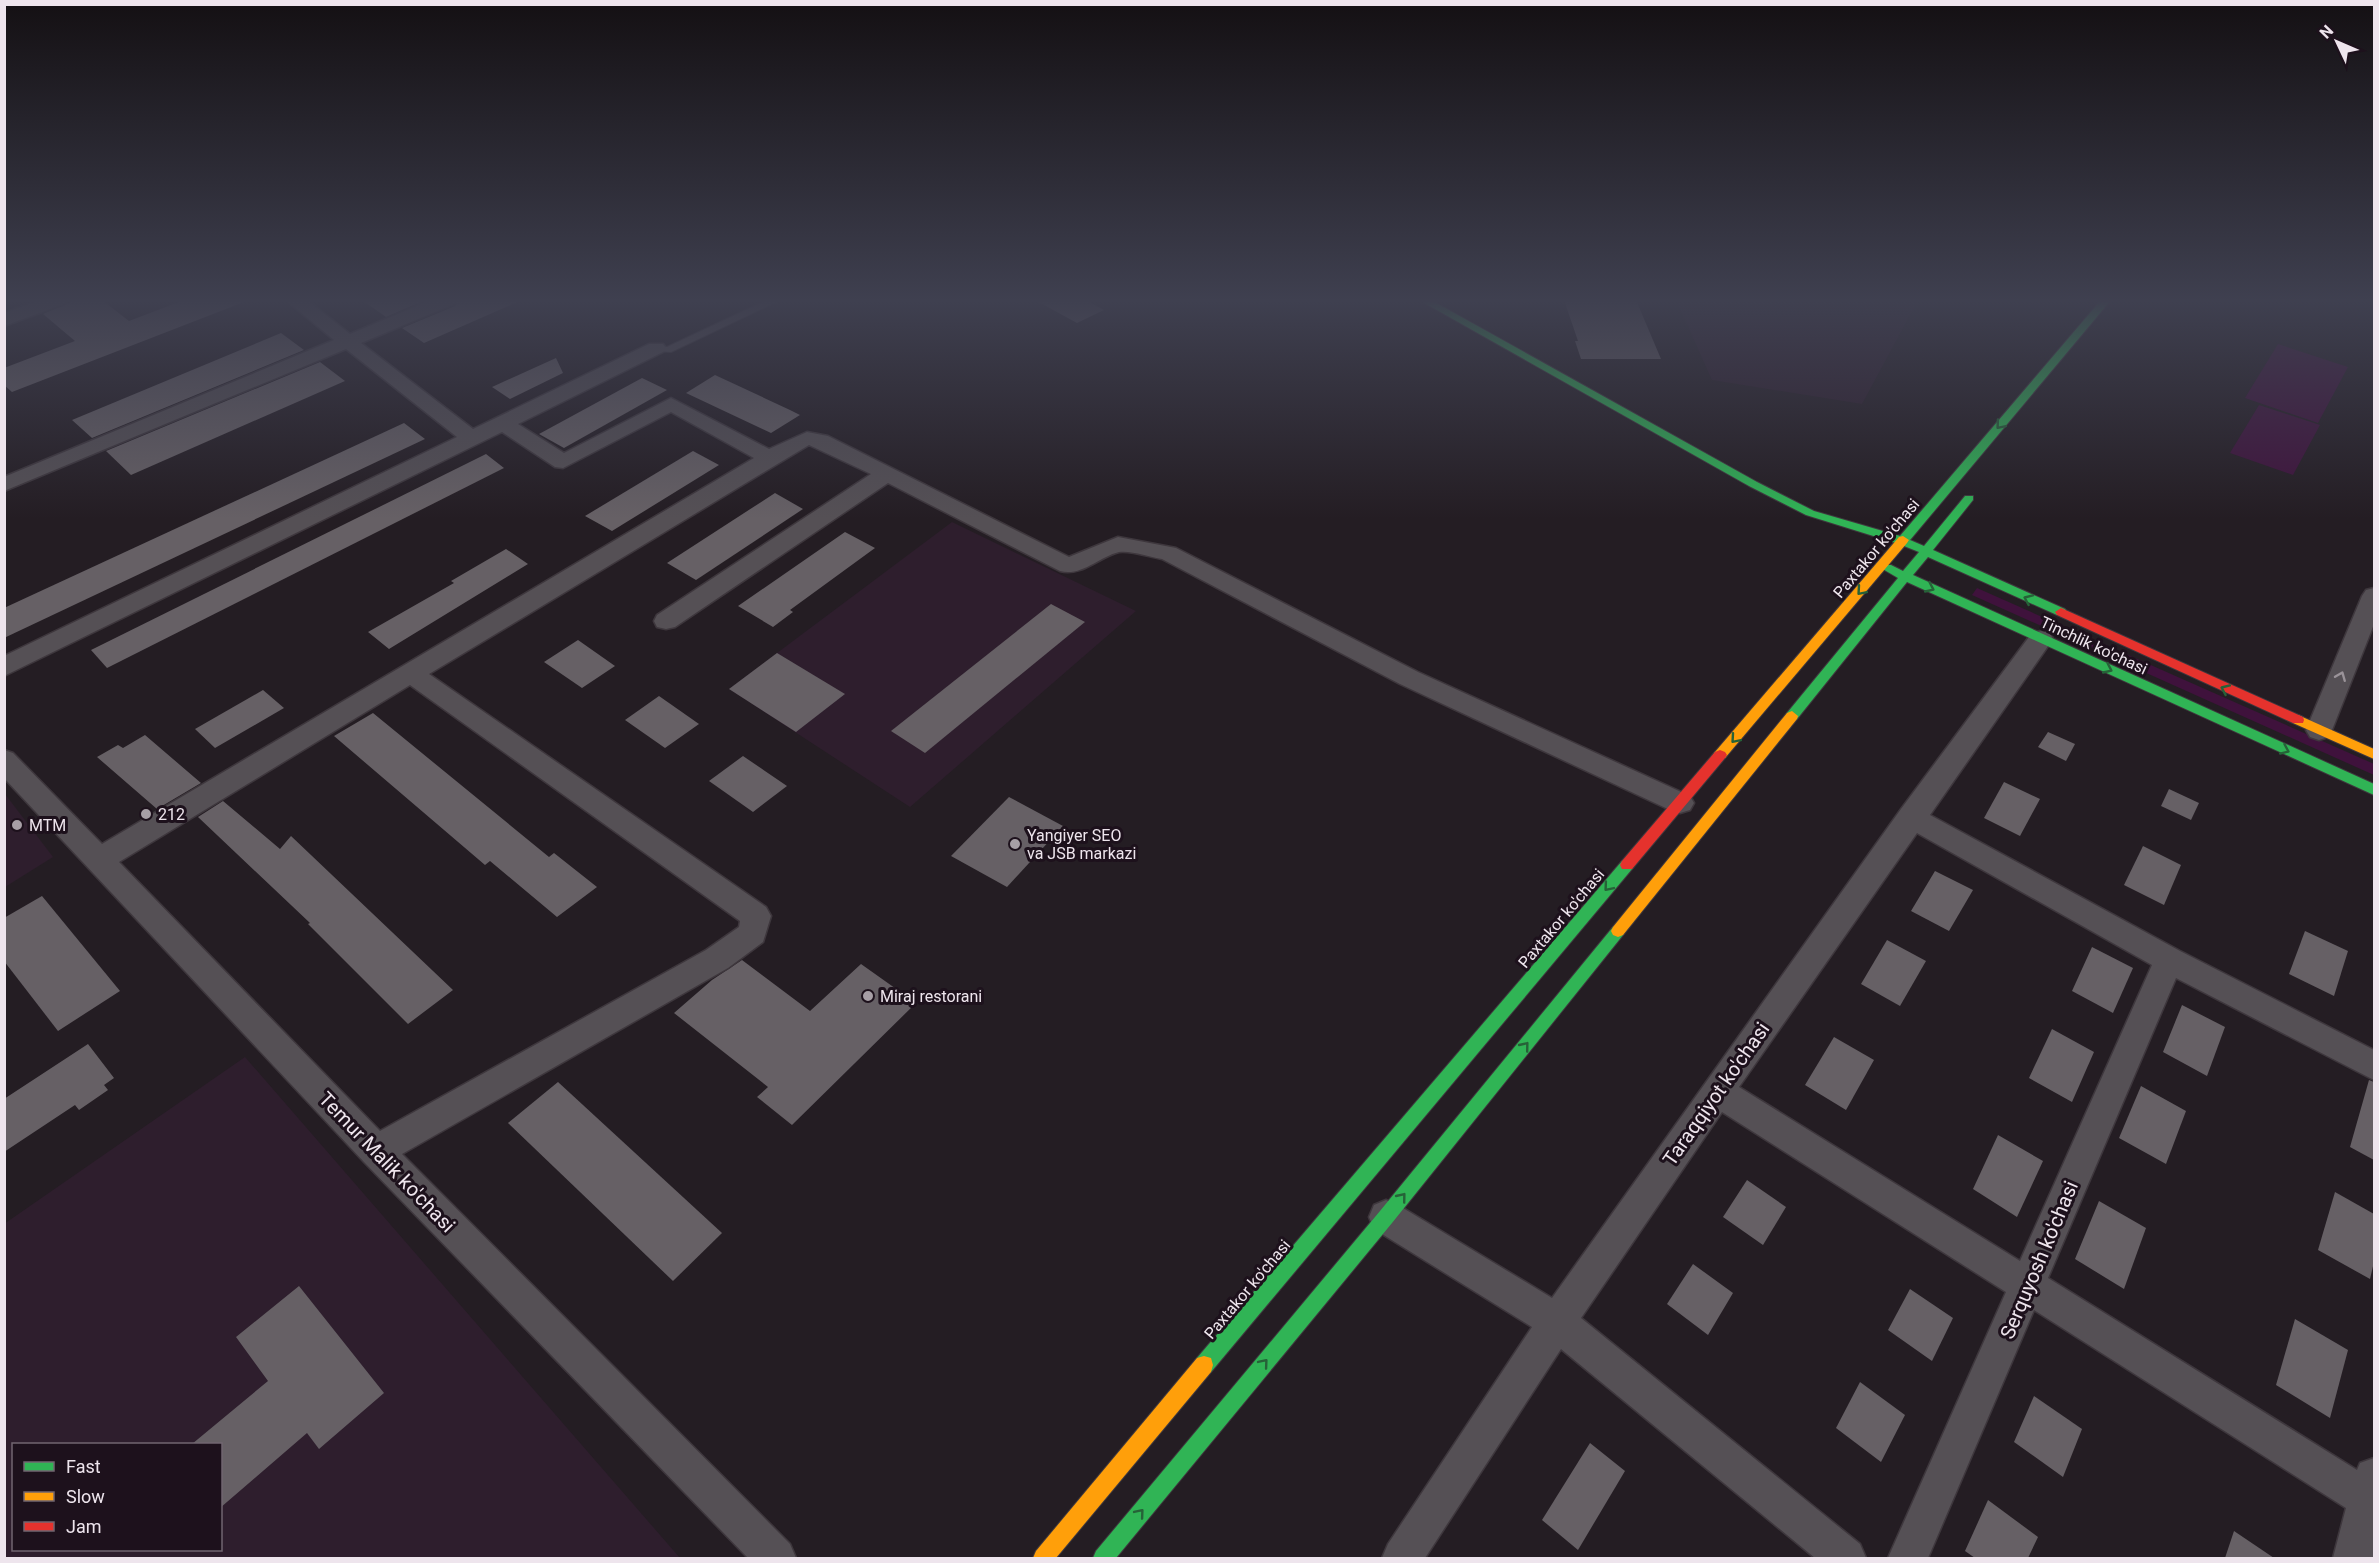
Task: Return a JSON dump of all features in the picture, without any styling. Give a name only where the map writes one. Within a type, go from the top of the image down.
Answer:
[{"type":"main road","name":"Tinchlik ko'chasi","points":[[1554,373],[1753,484],[1810,513],[1846,539]]},
{"type":"main road","name":"Paxtakor ko'chasi","points":[[1043,1558],[1680,803],[1878,562],[1903,542],[2045,373]]},
{"type":"main road","points":[[1103,1558],[1386,1217],[1976,489]]},
{"type":"main road","name":"Tinchlik ko'chasi","points":[[1810,513],[1903,542],[2374,754]]},
{"type":"main road","name":"Tinchlik ko'chasi","points":[[1878,562],[2374,790]]},
{"type":"street","points":[[4,484],[276,373]]},
{"type":"street","points":[[387,373],[471,438]]},
{"type":"street","points":[[4,667],[605,373]]},
{"type":"street","points":[[502,423],[563,462],[671,404],[770,458]]},
{"type":"street","points":[[99,860],[807,438],[820,440],[888,473],[1068,566],[1118,544],[1168,553],[1409,678],[1680,803]]},
{"type":"street","points":[[666,621],[888,473]]},
{"type":"street","points":[[2319,730],[2374,596]]},
{"type":"street","name":"Taraqqiyot ko'chasi","points":[[1402,1558],[1557,1322],[1717,1091],[1911,817],[2042,639]]},
{"type":"street","points":[[376,1151],[717,959],[753,933],[756,916],[410,673]]},
{"type":"street","name":"Temur Malik ko'chasi","points":[[8,768],[99,860],[376,1151],[776,1558]]},
{"type":"street","points":[[1911,817],[2169,960],[2374,1066]]},
{"type":"street","name":"Serquyosh ko'chasi","points":[[1908,1558],[2169,960]]},
{"type":"street","points":[[1717,1091],[2028,1287],[2373,1493],[2353,1558]]},
{"type":"street","points":[[1386,1217],[1557,1322],[1846,1558]]},
{"type":"shaded area","points":[[1709,373],[1879,373],[1862,404],[1712,380]]},
{"type":"shaded area","points":[[2260,373],[2345,373],[2318,423],[2245,398]]},
{"type":"shaded area","points":[[2259,405],[2320,425],[2293,475],[2230,453]]},
{"type":"shaded area","points":[[952,522],[1136,611],[910,807],[729,689]]},
{"type":"shaded area","points":[[1977,588],[2374,764],[2374,775],[1972,595]]},
{"type":"shaded area","name":"MTM","points":[[5,794],[53,857],[5,887]]},
{"type":"shaded area","points":[[245,1057],[680,1558],[5,1558],[4,1224]]},
{"type":"building","points":[[4,373],[61,373],[12,392],[4,385]]},
{"type":"building","points":[[185,373],[249,373],[92,438],[72,420]]},
{"type":"building","points":[[294,373],[334,373],[345,381],[131,475],[106,451]]},
{"type":"building","points":[[523,373],[563,373],[510,399],[492,387]]},
{"type":"building","points":[[715,375],[800,415],[771,433],[686,393]]},
{"type":"building","points":[[642,378],[667,390],[564,448],[539,434]]},
{"type":"building","points":[[404,423],[425,439],[4,638],[4,608]]},
{"type":"building","points":[[693,451],[719,465],[612,531],[585,516]]},
{"type":"building","points":[[486,454],[504,468],[107,668],[91,650]]},
{"type":"building","points":[[775,493],[803,509],[696,580],[667,563]]},
{"type":"building","points":[[845,532],[875,548],[790,610],[793,612],[773,627],[738,606]]},
{"type":"building","points":[[506,549],[528,564],[389,649],[368,632],[454,583],[451,581]]},
{"type":"building","points":[[1051,604],[1085,622],[925,753],[891,731]]},
{"type":"building","points":[[578,640],[615,666],[582,688],[544,662]]},
{"type":"building","points":[[777,653],[845,694],[796,732],[729,689]]},
{"type":"building","points":[[263,690],[284,708],[215,748],[195,729]]},
{"type":"building","points":[[659,696],[699,724],[665,748],[625,720]]},
{"type":"building","points":[[373,713],[549,857],[554,853],[597,887],[557,917],[490,861],[485,865],[334,736]]},
{"type":"building","points":[[2048,732],[2075,744],[2066,761],[2038,747]]},
{"type":"building","points":[[145,735],[201,783],[157,809],[97,757],[118,745],[123,748]]},
{"type":"building","points":[[743,756],[787,786],[753,812],[709,781]]},
{"type":"building","points":[[2004,782],[2040,799],[2020,836],[1984,818]]},
{"type":"building","points":[[2169,789],[2199,803],[2191,820],[2161,806]]},
{"type":"building","points":[[1009,797],[1063,826],[1007,887],[951,856]]},
{"type":"building","points":[[223,801],[280,849],[291,836],[453,990],[408,1024],[308,924],[310,923],[198,817]]},
{"type":"building","points":[[2143,846],[2181,865],[2164,905],[2124,885]]},
{"type":"building","points":[[1935,871],[1973,890],[1949,931],[1911,911]]},
{"type":"building","points":[[42,896],[120,991],[58,1031],[4,961],[4,918]]},
{"type":"building","points":[[2305,931],[2348,951],[2334,996],[2289,974]]},
{"type":"building","points":[[1887,940],[1926,961],[1900,1006],[1861,984]]},
{"type":"building","points":[[2092,947],[2133,968],[2113,1013],[2072,991]]},
{"type":"building","points":[[742,960],[810,1011],[861,964],[916,1003],[792,1125],[757,1097],[768,1087],[674,1013],[712,980]]},
{"type":"building","points":[[2182,1005],[2225,1027],[2207,1076],[2163,1052]]},
{"type":"building","points":[[2052,1029],[2094,1052],[2072,1102],[2029,1078]]},
{"type":"building","points":[[1834,1037],[1874,1060],[1846,1110],[1805,1085]]},
{"type":"building","points":[[88,1044],[114,1078],[104,1085],[108,1090],[79,1110],[75,1105],[4,1152],[4,1099]]},
{"type":"building","points":[[2369,1080],[2374,1082],[2374,1160],[2350,1147]]},
{"type":"building","points":[[558,1082],[722,1233],[673,1281],[508,1123]]},
{"type":"building","points":[[2141,1086],[2186,1111],[2166,1164],[2119,1138]]},
{"type":"building","points":[[1998,1135],[2043,1161],[2017,1217],[1973,1189]]},
{"type":"building","points":[[1747,1180],[1786,1207],[1763,1245],[1723,1217]]},
{"type":"building","points":[[2335,1192],[2374,1214],[2374,1262],[2370,1279],[2318,1250]]},
{"type":"building","points":[[2099,1201],[2146,1228],[2124,1289],[2075,1259]]},
{"type":"building","points":[[1693,1264],[1733,1293],[1708,1335],[1667,1304]]},
{"type":"building","points":[[299,1286],[384,1393],[319,1449],[307,1433],[222,1506],[222,1443],[193,1443],[268,1381],[236,1337]]},
{"type":"building","points":[[1910,1289],[1953,1318],[1932,1361],[1888,1330]]},
{"type":"building","points":[[2295,1319],[2348,1350],[2330,1418],[2276,1385]]},
{"type":"building","points":[[1860,1382],[1905,1415],[1881,1462],[1836,1428]]},
{"type":"building","points":[[2034,1396],[2082,1429],[2063,1477],[2014,1442]]},
{"type":"building","points":[[1590,1443],[1625,1471],[1578,1550],[1542,1520]]},
{"type":"building","points":[[1988,1500],[2038,1537],[2028,1558],[1975,1558],[1965,1551]]},
{"type":"building","points":[[2234,1531],[2274,1558],[2225,1558]]},
{"type":"traffic: fast","points":[[1554,373],[1753,484],[1810,513],[1903,541],[2061,612]]},
{"type":"traffic: fast","points":[[1903,540],[2044,373]]},
{"type":"traffic: fast","points":[[1792,716],[1969,498]]},
{"type":"traffic: fast","points":[[1887,568],[2374,790]]},
{"type":"traffic: fast","points":[[1204,1365],[1627,865]]},
{"type":"traffic: fast","points":[[1103,1558],[1386,1217],[1618,931]]},
{"type":"traffic: slow","points":[[1720,755],[1903,540]]},
{"type":"traffic: slow","points":[[1618,931],[1792,716]]},
{"type":"traffic: slow","points":[[2298,720],[2374,754]]},
{"type":"traffic: slow","points":[[1043,1558],[1204,1365]]},
{"type":"traffic: jam","points":[[2061,612],[2298,720]]},
{"type":"traffic: jam","points":[[1627,865],[1720,755]]},
{"type":"place","name":"212","points":[[146,814]]},
{"type":"place","name":"MTM","points":[[17,825]]},
{"type":"place","name":"Yangiyer SEO va JSB markazi","points":[[1015,844]]},
{"type":"place","name":"Miraj restorani","points":[[868,996]]}]
